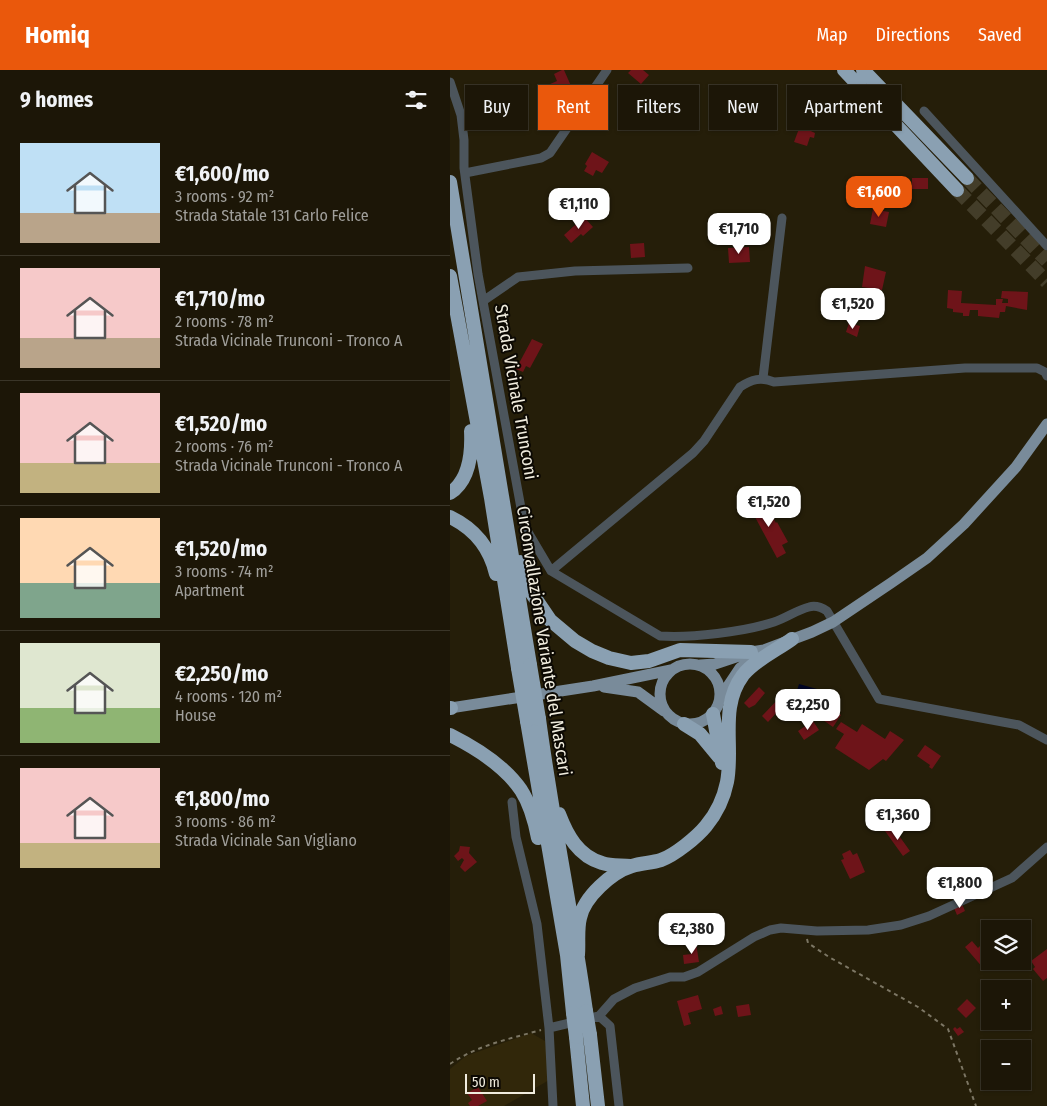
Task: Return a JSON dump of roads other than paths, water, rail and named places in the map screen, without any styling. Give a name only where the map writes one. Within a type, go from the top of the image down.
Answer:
[{"type":"highway","points":[[844,70],[957,190]]},
{"type":"highway","points":[[863,70],[967,178]]},
{"type":"highway","name":"Circonvallazione Variante del Mascari","points":[[450,182],[502,494],[524,666]]},
{"type":"highway","name":"Circonvallazione Variante del Mascari","points":[[450,276],[451,290],[524,666],[572,955],[586,1013],[583,1036],[583,1106]]},
{"type":"highway","points":[[450,493],[461,481],[470,460],[472,449],[462,341]]},
{"type":"highway","points":[[502,494],[522,571],[531,592],[550,620],[575,641],[609,658],[631,663],[660,658],[680,650],[758,651]]},
{"type":"highway","points":[[450,517],[464,524],[481,539],[493,562],[524,666]]},
{"type":"highway","points":[[572,955],[580,917],[590,898],[604,881],[630,866],[663,859],[686,845],[706,826],[720,804],[727,782],[729,764],[728,716],[734,692],[744,674],[759,661],[792,639]]},
{"type":"highway","points":[[712,714],[722,764],[720,804]]},
{"type":"highway","name":"Circonvallazione Variante del Mascari","points":[[533,719],[548,784],[572,955]]},
{"type":"highway","points":[[684,724],[700,734],[716,752],[722,764]]},
{"type":"highway","points":[[450,735],[474,747],[494,762],[521,790],[534,819],[572,955]]},
{"type":"highway","points":[[548,784],[570,841],[584,855],[602,863],[630,866]]},
{"type":"highway","name":"Circonvallazione Variante del Mascari","points":[[583,1036],[598,1106]]},
{"type":"main road","points":[[450,708],[593,686],[671,670],[685,664],[715,664],[792,639],[833,622],[927,558],[964,524],[1000,487],[1038,439],[1047,424]]},
{"type":"main road","points":[[720,698],[740,668],[758,651]]},
{"type":"main road","points":[[593,686],[615,687],[638,692],[672,718],[684,724],[702,722],[718,707],[720,698],[719,686],[715,676],[700,665]]},
{"type":"main road","points":[[667,714],[660,702],[660,688],[666,675],[671,670]]},
{"type":"street","points":[[465,173],[542,158],[550,153],[607,70]]},
{"type":"street","name":"Strada Vicinale Trunconi","points":[[450,82],[461,115],[465,173],[483,301],[525,527],[551,571],[660,636],[678,637],[742,630],[773,622],[810,606],[820,606],[827,611],[833,622]]},
{"type":"street","points":[[924,111],[1047,246]]},
{"type":"street","points":[[763,378],[782,218]]},
{"type":"street","points":[[483,301],[518,277],[575,271],[688,268]]},
{"type":"street","points":[[551,571],[692,453],[704,441],[740,387],[748,382],[763,378],[774,382],[965,368],[1037,368],[1046,372]]},
{"type":"street","points":[[833,622],[878,699],[1019,725],[1047,740]]},
{"type":"street","points":[[512,802],[516,837],[537,924],[549,1028],[553,1106]]},
{"type":"street","points":[[549,1028],[586,1013],[635,988],[670,977],[684,977],[698,972],[754,937],[770,930],[781,928],[868,930],[902,925],[920,919],[1012,878],[1047,847]]},
{"type":"street","points":[[586,1013],[610,1026],[619,1106]]},
{"type":"water","points":[[765,221],[766,241],[755,241],[754,222]]},
{"type":"water","points":[[799,684],[817,689],[815,699],[796,694]]},
{"type":"tunnel","points":[[967,178],[1047,261]]},
{"type":"tunnel","points":[[957,190],[1047,282]]}]
